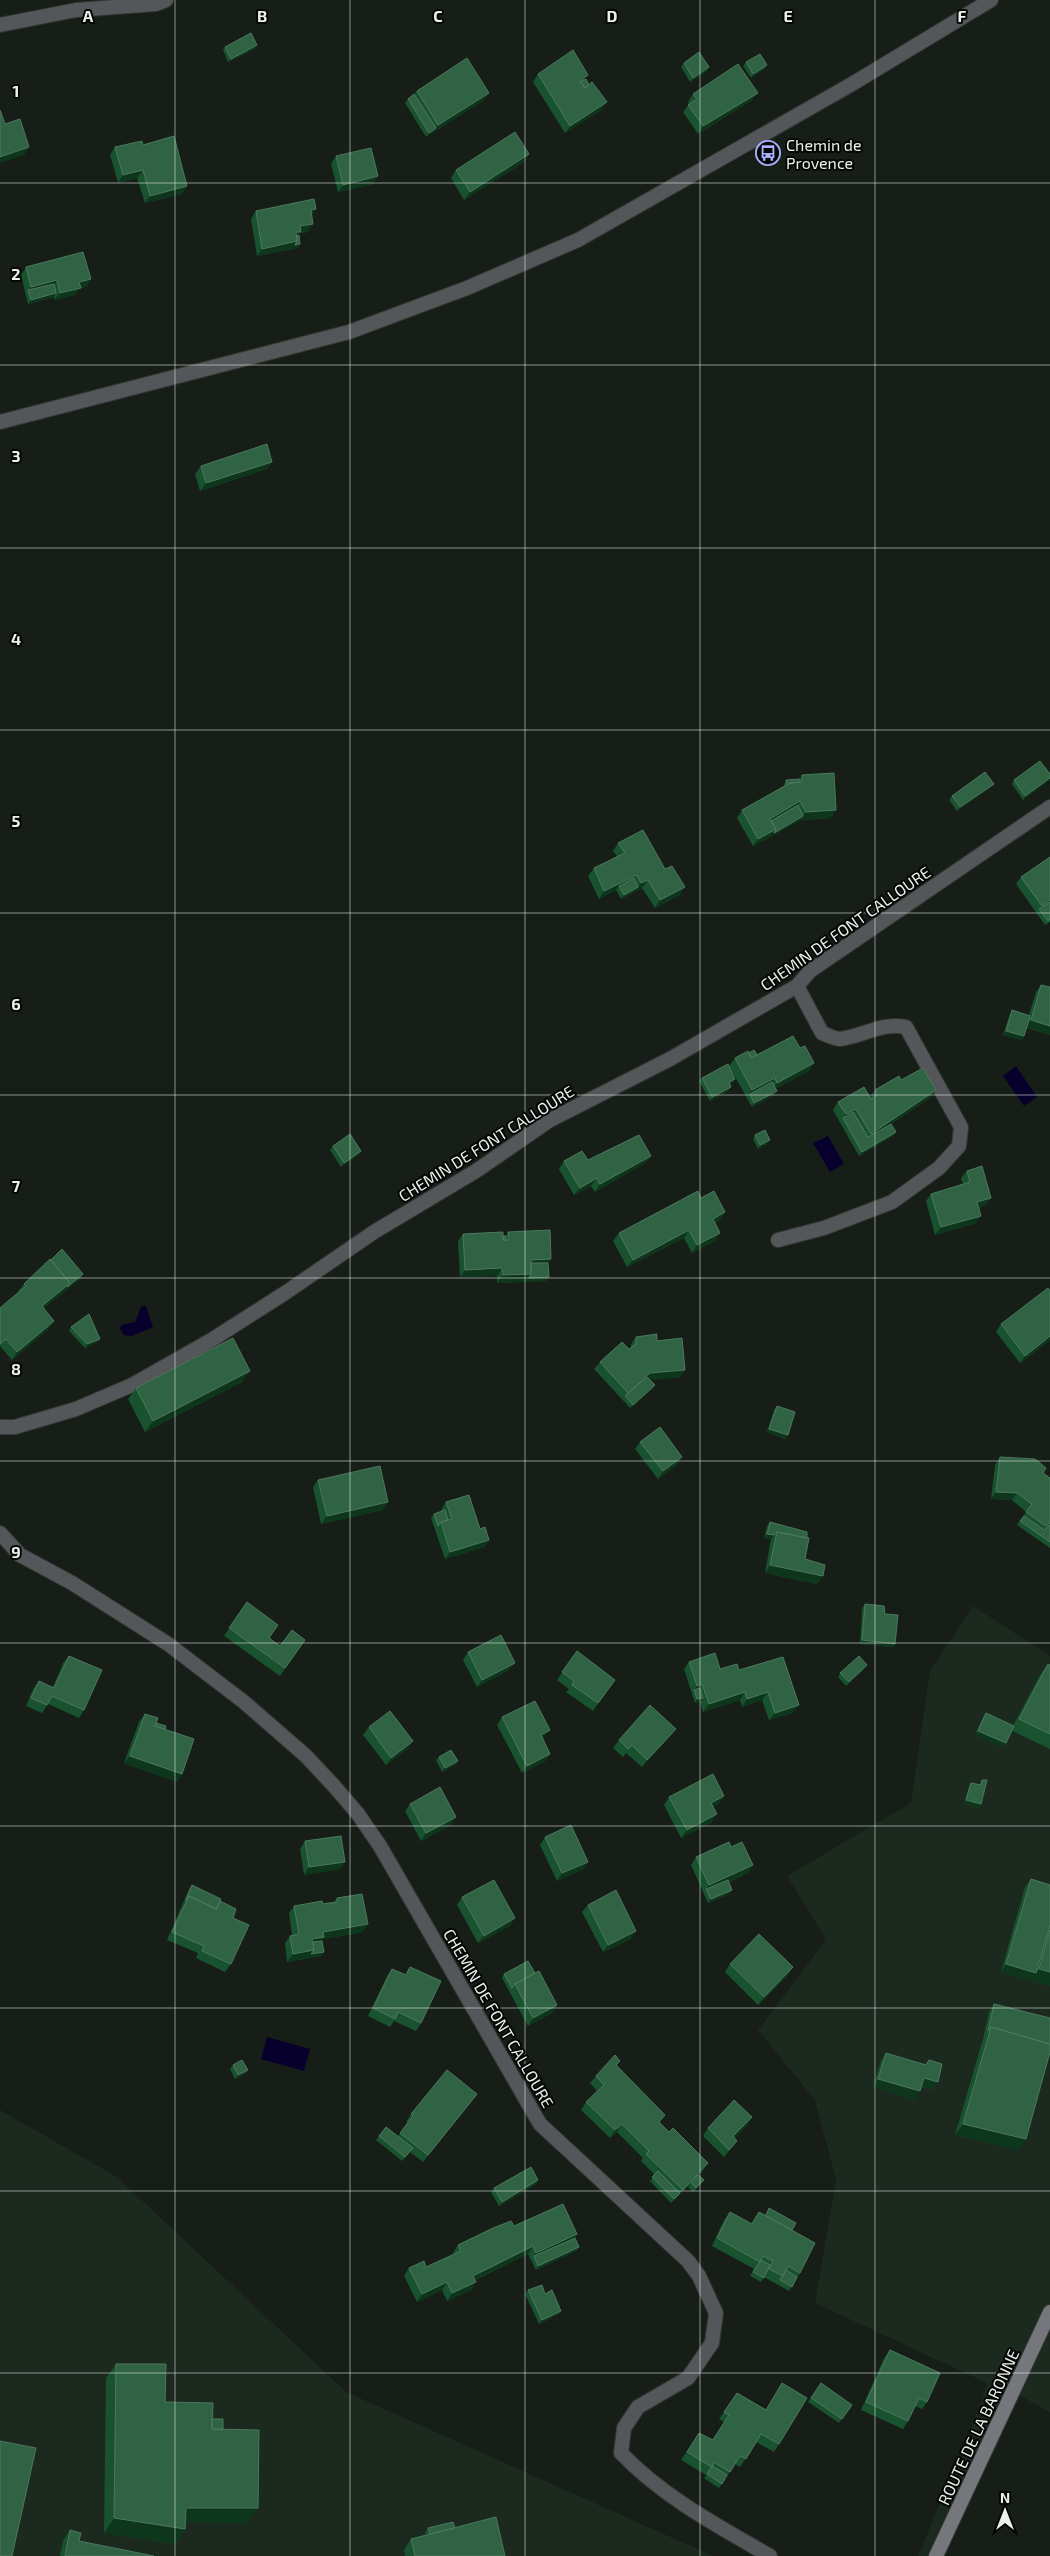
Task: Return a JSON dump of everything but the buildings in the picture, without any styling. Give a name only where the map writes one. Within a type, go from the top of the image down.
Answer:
[{"type":"main road","name":"ROUTE DE LA BARONNE","points":[[936,2556],[1050,2312]]},
{"type":"street","points":[[0,25],[76,10],[156,4],[166,0]]},
{"type":"street","points":[[0,422],[349,332],[467,288],[578,240],[852,84],[991,0]]},
{"type":"street","name":"CHEMIN DE FONT CALLOURE","points":[[0,1427],[16,1427],[76,1409],[132,1385],[269,1303],[374,1232],[476,1171],[550,1120],[670,1059],[797,986],[810,971],[1050,807]]},
{"type":"street","points":[[778,1240],[824,1228],[892,1202],[940,1168],[959,1146],[961,1127],[906,1027],[895,1024],[882,1026],[839,1039],[822,1033],[797,986]]},
{"type":"street","name":"CHEMIN DE FONT CALLOURE","points":[[0,1533],[20,1554],[72,1583],[168,1644],[244,1702],[306,1756],[358,1814],[397,1874],[540,2124],[688,2261],[699,2276],[716,2313],[712,2343],[688,2378],[638,2407],[624,2428],[622,2453],[639,2472],[699,2515],[770,2556]]},
{"type":"shaded area","points":[[1016,1066],[1037,1097],[1024,1106],[1003,1076]]},
{"type":"shaded area","points":[[828,1136],[844,1164],[830,1172],[813,1143]]},
{"type":"shaded area","points":[[146,1306],[153,1327],[132,1336],[124,1335],[120,1329],[121,1325],[135,1322],[141,1307]]},
{"type":"shaded area","points":[[973,1606],[1050,1656],[1050,2412],[1006,2388],[937,2556],[918,2556],[979,2409],[987,2383],[815,2303],[836,2180],[815,2100],[758,2030],[826,1939],[787,1876],[911,1803],[930,1671]]},
{"type":"shaded area","points":[[267,2037],[310,2049],[304,2071],[261,2059]]},
{"type":"shaded area","points":[[0,2110],[117,2177],[346,2392],[713,2556],[0,2556]]},
{"type":"place","name":"Chemin de Provence","points":[[768,153]]}]
